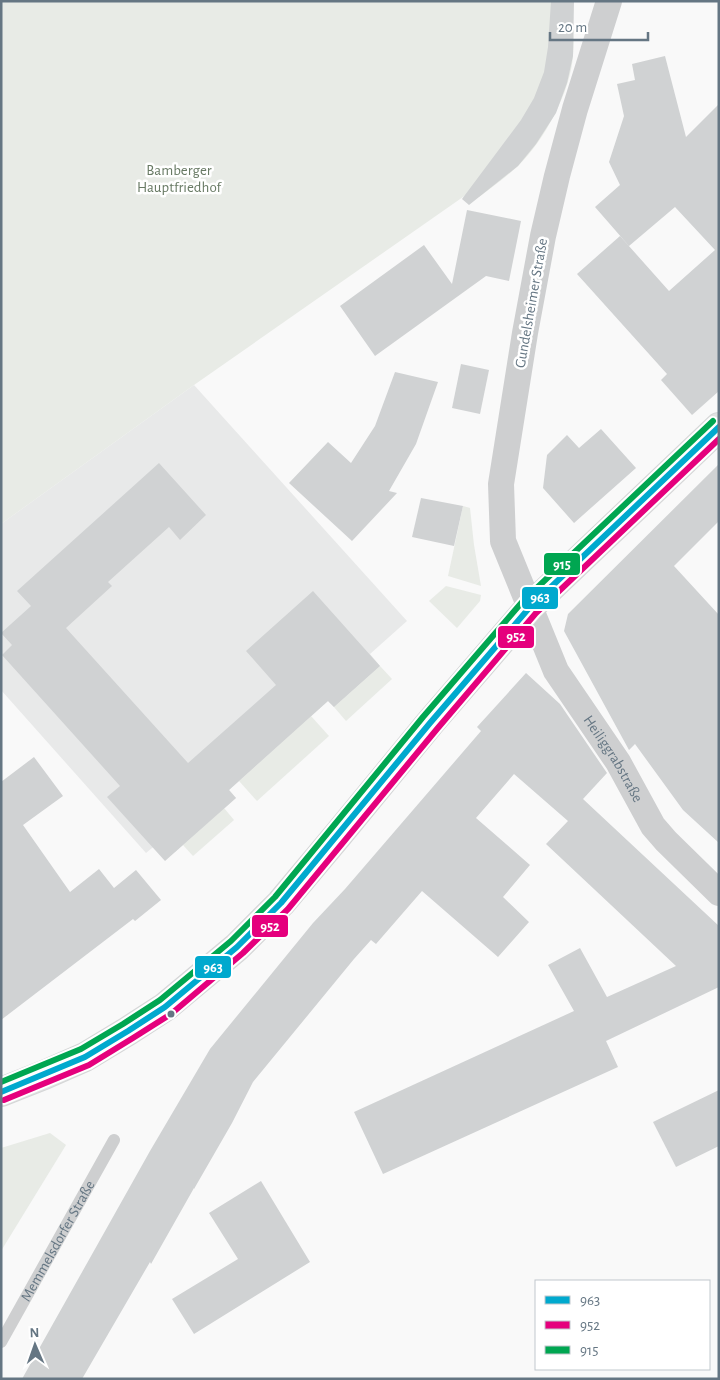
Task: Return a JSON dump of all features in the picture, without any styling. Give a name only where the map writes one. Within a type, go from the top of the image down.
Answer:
[{"type":"main road","points":[[1,1092],[44,1076],[85,1057],[128,1031],[170,1003],[237,947],[281,903],[430,723],[530,607],[719,427]]},
{"type":"street","name":"Gundelsheimer Straße","points":[[530,607],[503,541],[501,484],[525,333],[543,236],[575,109],[609,1]]},
{"type":"street","name":"Heiliggrabstraße","points":[[530,607],[556,672],[618,762],[653,826],[719,893]]},
{"type":"lane","name":"Memmelsdorfer Straße","points":[[1,1342],[114,1140]]},
{"type":"shaded area","points":[[194,385],[407,621],[370,654],[380,666],[334,707],[328,701],[229,790],[236,798],[175,852],[163,839],[146,853],[1,690],[1,524]]},
{"type":"green space","name":"Bamberger Hauptfriedhof","points":[[1,1],[569,1],[574,41],[573,55],[567,84],[554,115],[528,156],[509,174],[479,197],[473,190],[194,385],[1,524]]},
{"type":"green space","points":[[463,506],[470,508],[481,586],[448,576]]},
{"type":"green space","points":[[446,586],[481,595],[480,601],[457,628],[429,601]]},
{"type":"green space","points":[[380,666],[392,679],[346,721],[334,707]]},
{"type":"green space","points":[[311,716],[329,736],[257,801],[239,781]]},
{"type":"green space","points":[[224,808],[234,820],[193,856],[183,845]]},
{"type":"green space","points":[[50,1133],[66,1145],[1,1251],[1,1148]]},
{"type":"building","points":[[551,1],[574,1],[573,56],[567,83],[556,113],[536,144],[518,166],[469,205],[462,199],[521,120],[534,98],[544,72],[548,47]]},
{"type":"building","points":[[665,56],[686,137],[719,104],[719,391],[692,415],[661,380],[667,374],[577,274],[620,236],[669,291],[715,250],[675,207],[629,246],[595,207],[620,185],[609,162],[624,116],[617,84],[635,80],[632,64]]},
{"type":"building","points":[[467,210],[521,221],[509,281],[486,276],[375,356],[340,306],[424,245],[452,284]]},
{"type":"building","points":[[461,364],[489,370],[480,414],[452,408]]},
{"type":"building","points":[[395,372],[438,382],[416,444],[389,491],[397,493],[352,541],[289,483],[328,442],[351,463],[375,426]]},
{"type":"building","points":[[601,429],[636,468],[574,523],[543,488],[547,455],[567,435],[579,448]]},
{"type":"building","points":[[159,463],[206,515],[180,540],[169,527],[108,582],[112,586],[66,628],[188,763],[276,685],[246,651],[313,591],[380,666],[334,707],[328,701],[229,790],[236,798],[165,861],[107,797],[120,786],[2,655],[12,645],[1,633],[31,606],[17,591]]},
{"type":"building","points":[[719,464],[719,521],[674,566],[719,615],[719,843],[683,810],[635,744],[629,750],[564,631],[568,614]]},
{"type":"building","points":[[421,498],[463,506],[454,546],[412,537]]},
{"type":"building","points":[[526,673],[560,704],[607,773],[583,799],[719,926],[719,987],[606,1041],[618,1067],[383,1174],[354,1112],[574,1011],[548,965],[580,948],[607,997],[676,966],[546,844],[568,821],[514,774],[476,818],[530,865],[503,897],[529,922],[498,957],[422,891],[376,944],[371,940],[354,959],[253,1082],[232,1123],[151,1264],[150,1262],[82,1379],[22,1379],[150,1151],[210,1049],[313,923],[345,889],[481,731],[477,727]]},
{"type":"building","points":[[34,757],[63,796],[23,825],[70,892],[99,869],[114,888],[136,870],[161,900],[135,921],[133,919],[1,1020],[1,782]]},
{"type":"building","points":[[719,1090],[719,1146],[676,1167],[653,1122]]},
{"type":"building","points":[[261,1181],[310,1262],[194,1334],[172,1299],[238,1259],[209,1213]]},
{"type":"transit line","name":"915","points":[[1,1082],[81,1049],[123,1024],[160,1000],[231,941],[275,897],[423,717],[523,601],[713,421]]},
{"type":"transit line","name":"963","points":[[1,1092],[85,1057],[128,1031],[165,1007],[237,947],[281,903],[430,723],[530,607],[719,427]]},
{"type":"transit line","name":"952","points":[[4,1100],[89,1065],[133,1038],[171,1014],[243,953],[288,909],[536,613],[719,439]]}]
